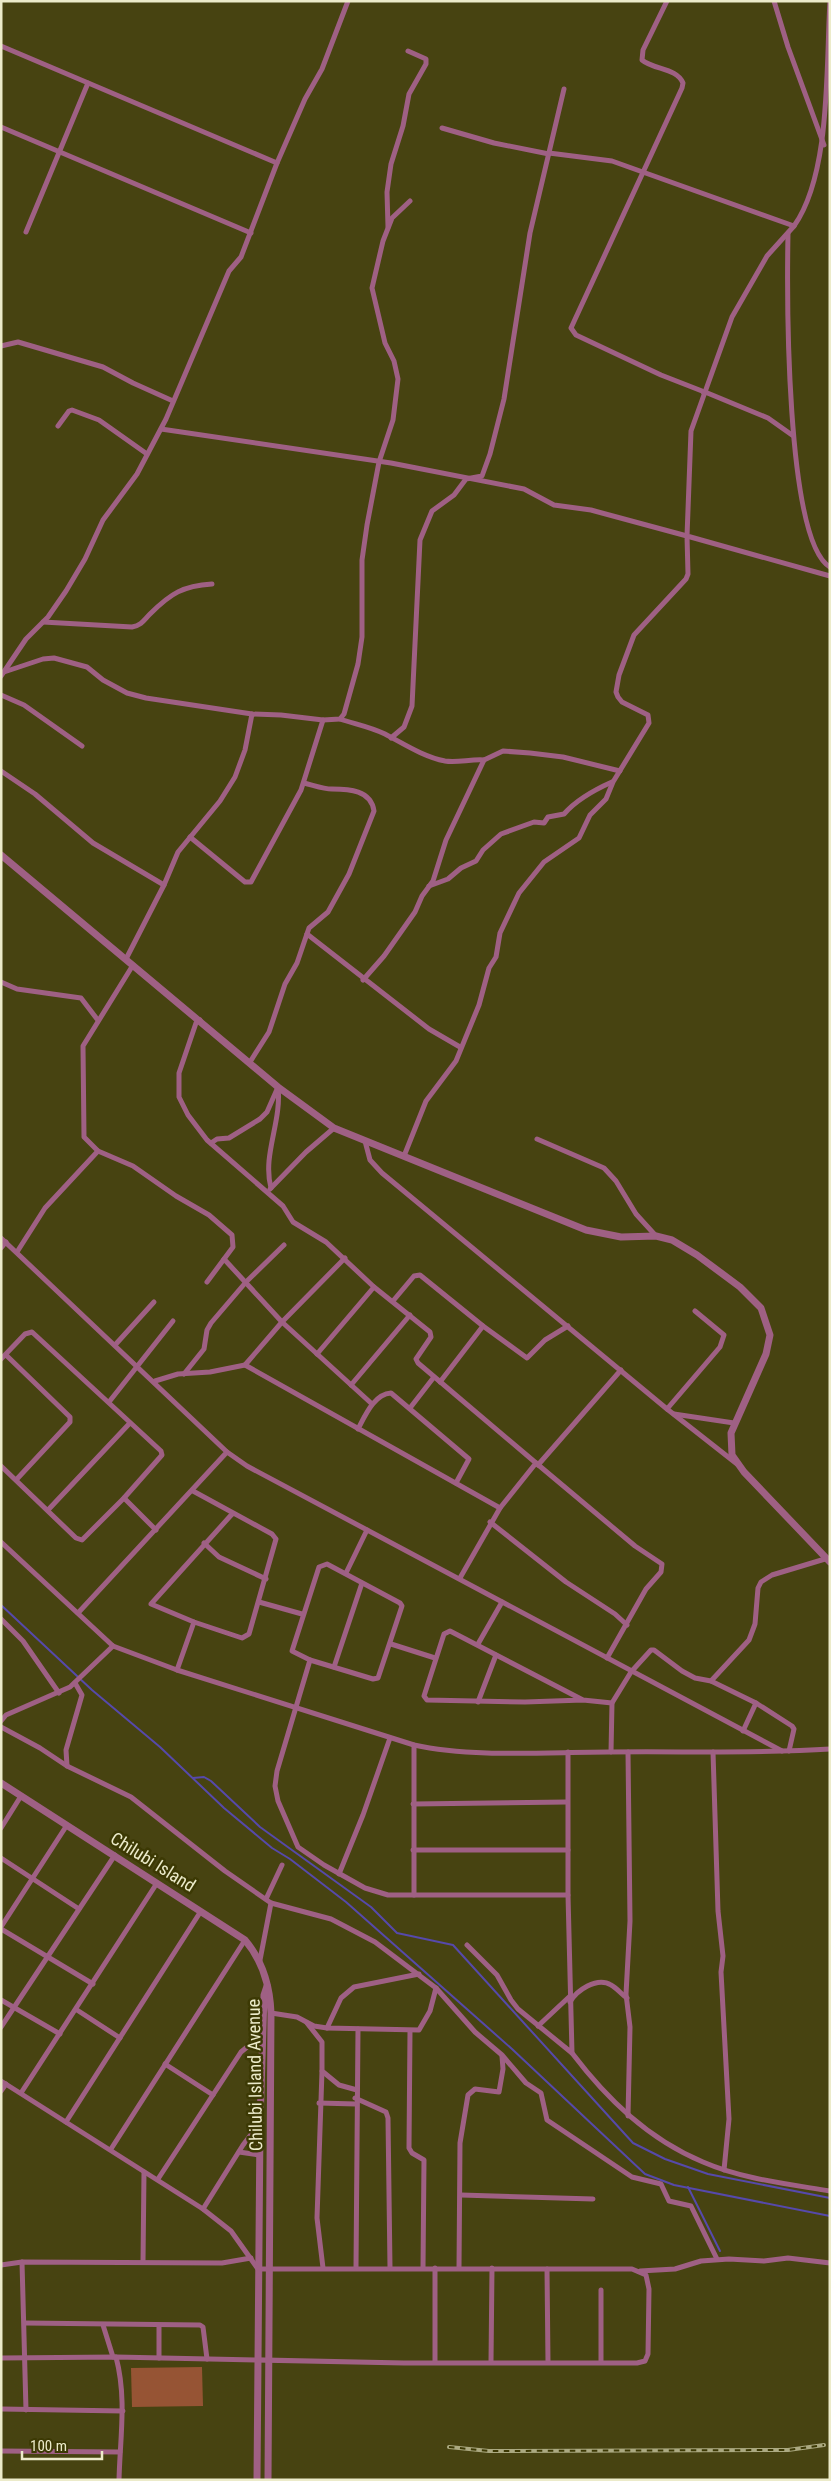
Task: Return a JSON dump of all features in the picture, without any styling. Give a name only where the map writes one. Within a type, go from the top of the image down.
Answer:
[{"type":"street","points":[[2,674],[26,639],[43,622],[66,591],[85,559],[103,520],[136,474],[161,429],[229,271],[241,257],[252,232],[277,163],[305,99],[322,69],[348,1]]},
{"type":"street","points":[[667,1],[643,50],[642,60],[646,64],[678,75],[683,84],[571,328],[576,335],[704,393],[768,418],[792,435]]},
{"type":"street","points":[[774,1],[788,47],[824,146]]},
{"type":"street","points":[[404,1156],[426,1101],[451,1069],[479,1005],[489,968],[497,952],[500,933],[519,892],[544,862],[579,838],[590,815],[606,799],[612,782],[648,723],[649,718],[622,702],[618,697],[616,692],[619,675],[634,635],[686,579],[688,574],[689,442],[704,393],[732,317],[766,256],[794,226],[810,200],[824,146],[830,1]]},
{"type":"street","points":[[1,46],[277,163]]},
{"type":"street","points":[[388,227],[387,192],[391,164],[403,126],[409,94],[426,64],[426,58],[408,51]]},
{"type":"street","points":[[26,232],[88,83]]},
{"type":"street","points":[[391,738],[404,727],[412,706],[420,540],[432,511],[454,495],[466,479],[482,476],[490,454],[504,400],[530,233],[564,89]]},
{"type":"street","points":[[1,127],[252,232]]},
{"type":"street","points":[[442,128],[549,154],[612,161],[794,226]]},
{"type":"street","points":[[340,718],[347,709],[361,646],[362,560],[379,462],[393,420],[398,379],[394,361],[385,343],[372,288],[388,227],[392,218],[410,201]]},
{"type":"street","points":[[788,232],[792,435],[799,486],[810,531],[822,561],[830,567]]},
{"type":"street","points":[[1,346],[18,342],[103,367],[173,401]]},
{"type":"street","points":[[58,426],[69,411],[72,410],[100,420],[148,454]]},
{"type":"street","points":[[161,429],[379,462],[524,489],[554,506],[591,510],[830,576]]},
{"type":"street","points":[[43,622],[97,626],[138,626],[176,592],[196,585],[212,584]]},
{"type":"street","points":[[2,674],[43,659],[54,658],[87,667],[115,687],[146,698],[252,714],[297,716],[323,720],[340,718],[432,757],[446,761],[484,760],[503,752],[530,753],[563,757],[620,771]]},
{"type":"street","points":[[1,695],[24,705],[82,746]]},
{"type":"street","points":[[126,960],[164,885],[178,852],[220,801],[235,777],[245,750],[252,714]]},
{"type":"street","points":[[190,837],[245,882],[251,882],[304,783],[323,720]]},
{"type":"street","points":[[363,980],[384,956],[415,912],[433,881],[446,840],[484,760]]},
{"type":"street","points":[[1,771],[35,794],[92,842],[164,885]]},
{"type":"street","points":[[429,887],[448,879],[461,868],[476,861],[483,850],[501,834],[534,822],[544,823],[548,817],[564,814],[573,804],[585,796],[612,782]]},
{"type":"street","points":[[250,1062],[269,1032],[285,984],[297,963],[307,934],[313,922],[328,912],[349,874],[374,811],[370,800],[363,794],[346,788],[326,788],[304,783]]},
{"type":"street","points":[[1,855],[250,1062],[278,1088],[334,1128],[586,1230],[621,1238],[656,1236],[672,1240],[697,1255],[749,1295],[761,1308],[770,1334],[766,1354],[731,1433],[732,1455],[737,1464]]},
{"type":"street","points":[[307,934],[363,980],[390,997],[428,1029],[460,1047]]},
{"type":"street","points":[[133,965],[97,1019],[82,1046],[84,1137],[98,1151],[133,1166],[176,1196],[209,1215],[228,1231],[234,1240],[233,1247],[207,1282]]},
{"type":"street","points":[[1,982],[17,989],[81,998],[97,1019]]},
{"type":"street","points":[[200,1020],[196,1023],[179,1073],[179,1089],[183,1106],[188,1115],[211,1143],[269,1190],[298,1226],[326,1242],[374,1287],[431,1334],[416,1359],[434,1377],[635,1546],[662,1564],[661,1572],[646,1589],[607,1658]]},
{"type":"street","points":[[211,1143],[217,1139],[229,1138],[260,1119],[267,1112],[278,1088]]},
{"type":"street","points":[[269,1190],[267,1174],[280,1104],[278,1088]]},
{"type":"street","points":[[269,1190],[306,1152],[334,1128]]},
{"type":"street","points":[[537,1139],[604,1168],[616,1181],[636,1214],[656,1236]]},
{"type":"street","points":[[366,1141],[370,1160],[382,1173],[702,1439],[737,1464],[827,1560],[772,1575],[761,1582],[758,1588],[755,1624],[749,1640],[711,1681]]},
{"type":"street","points":[[17,1252],[45,1208],[98,1151]]},
{"type":"street","points":[[1,1238],[155,1381],[227,1452],[247,1466],[460,1578],[630,1672],[782,1752]]},
{"type":"street","points":[[1,1248],[6,1242]]},
{"type":"street","points":[[184,1374],[206,1347],[207,1330],[211,1324],[246,1282],[284,1246]]},
{"type":"street","points":[[155,1381],[184,1374],[210,1372],[245,1365],[282,1322],[345,1258]]},
{"type":"street","points":[[224,1259],[282,1322],[372,1404]]},
{"type":"street","points":[[393,1301],[414,1276],[420,1275],[483,1326],[527,1358],[545,1340],[568,1326]]},
{"type":"street","points":[[317,1354],[374,1287]]},
{"type":"street","points":[[115,1345],[154,1302]]},
{"type":"street","points":[[667,1409],[724,1340],[724,1335],[695,1311]]},
{"type":"street","points":[[351,1385],[410,1315]]},
{"type":"street","points":[[108,1402],[173,1321]]},
{"type":"street","points":[[440,1382],[483,1326]]},
{"type":"street","points":[[1,1466],[76,1538],[82,1540],[124,1498],[162,1455],[162,1451],[129,1424],[108,1402],[32,1332],[25,1334],[3,1357],[70,1417],[70,1422],[16,1480]]},
{"type":"street","points":[[245,1365],[500,1508]]},
{"type":"street","points":[[460,1578],[490,1522],[500,1508],[620,1370]]},
{"type":"street","points":[[410,1408],[434,1377]]},
{"type":"street","points":[[358,1429],[372,1404],[384,1394],[390,1393],[469,1459],[456,1483]]},
{"type":"street","points":[[674,1414],[708,1418],[734,1424]]},
{"type":"street","points":[[48,1510],[129,1424]]},
{"type":"street","points":[[78,1613],[227,1452]]},
{"type":"street","points":[[192,1491],[233,1513],[272,1534],[276,1539],[260,1602],[246,1637],[242,1638],[194,1622],[151,1604],[233,1513]]},
{"type":"street","points":[[124,1498],[156,1530]]},
{"type":"street","points":[[490,1522],[566,1582],[615,1614],[627,1625]]},
{"type":"street","points":[[346,1573],[367,1530]]},
{"type":"street","points":[[1,1542],[113,1646],[177,1670],[414,1745],[451,1752],[782,1752],[830,1748]]},
{"type":"street","points":[[204,1543],[219,1556],[266,1579]]},
{"type":"street","points":[[328,1564],[362,1583],[400,1603],[402,1606],[391,1644],[378,1678],[373,1679],[310,1660],[292,1650],[302,1614],[319,1567],[328,1564]]},
{"type":"street","points":[[334,1667],[362,1583]]},
{"type":"street","points":[[260,1602],[302,1614]]},
{"type":"street","points":[[478,1644],[502,1602]]},
{"type":"street","points":[[1,1619],[23,1641],[58,1693]]},
{"type":"street","points":[[177,1670],[194,1622]]},
{"type":"street","points":[[583,1700],[478,1644],[447,1631],[435,1658],[425,1698],[478,1702],[583,1700],[612,1703]]},
{"type":"street","points":[[391,1644],[435,1658]]},
{"type":"street","points":[[1,1720],[58,1693],[76,1682],[113,1646]]},
{"type":"street","points":[[611,1752],[612,1703],[630,1672],[651,1650],[654,1650],[682,1671],[695,1678],[711,1681],[756,1703],[792,1726],[793,1734],[789,1751]]},
{"type":"street","points":[[478,1702],[496,1654]]},
{"type":"street","points":[[310,1660],[277,1771],[275,1786],[278,1801],[298,1846],[339,1874],[377,1893],[568,1896]]},
{"type":"street","points":[[67,1766],[66,1750],[82,1695],[76,1682]]},
{"type":"street","points":[[743,1731],[756,1703]]},
{"type":"street","points":[[1,1727],[35,1745],[67,1766],[131,1797],[225,1871],[268,1901],[331,1919],[358,1932],[419,1974],[436,1988],[475,2032],[502,2055],[526,2083],[541,2093],[545,2116],[551,2124],[632,2177],[661,2184],[669,2201],[692,2206],[717,2259]]},
{"type":"street","points":[[339,1874],[363,1815],[390,1738]]},
{"type":"street","points":[[414,1745],[414,1895]]},
{"type":"street","points":[[568,1752],[569,2000],[572,2053]]},
{"type":"street","points":[[628,1752],[630,1921],[626,1998],[630,2028],[628,2116]]},
{"type":"street","points":[[714,1752],[718,1911],[722,1956],[721,1972],[729,2118],[724,2170]]},
{"type":"street","name":"Chilubi Island","points":[[1,1783],[202,1910],[245,1940],[260,1960],[267,1986]]},
{"type":"street","points":[[1,1828],[21,1796]]},
{"type":"street","points":[[413,1804],[567,1802]]},
{"type":"street","points":[[67,1825],[1,1928],[93,1984]]},
{"type":"street","points":[[413,1850],[568,1850]]},
{"type":"street","points":[[1,2026],[115,1855]]},
{"type":"street","points":[[1,1858],[79,1909]]},
{"type":"street","points":[[260,1960],[268,1901],[282,1865]]},
{"type":"street","points":[[21,2093],[77,2010],[157,1883]]},
{"type":"street","points":[[66,2122],[202,1910]]},
{"type":"street","points":[[111,2149],[245,1940]]},
{"type":"street","points":[[467,1945],[497,1975],[518,2009],[572,2053],[628,2116],[689,2156],[724,2170],[830,2192]]},
{"type":"street","points":[[327,2028],[341,1998],[354,1987],[419,1974]]},
{"type":"street","points":[[538,2026],[581,1989],[600,1983],[612,1985],[626,1998]]},
{"type":"street","name":"Chilubi Island Avenue","points":[[267,1986],[270,1994],[271,2012],[268,2480]]},
{"type":"street","name":"Chilubi Island Avenue","points":[[257,2480],[259,2155],[263,2034],[267,1986]]},
{"type":"street","points":[[271,2012],[297,2016],[327,2028],[419,2030],[425,2022],[435,2000],[436,1988]]},
{"type":"street","points":[[1,2000],[60,2034]]},
{"type":"street","points":[[77,2010],[120,2038]]},
{"type":"street","points":[[306,2021],[322,2042],[319,2103],[320,2175],[317,2218],[322,2268]]},
{"type":"street","points":[[356,2268],[358,2029]]},
{"type":"street","points":[[410,2031],[409,2148],[412,2153],[424,2160],[423,2268]]},
{"type":"street","points":[[158,2180],[241,2052],[263,2034]]},
{"type":"street","points":[[459,2268],[460,2143],[468,2095],[475,2089],[499,2092],[503,2069],[502,2055]]},
{"type":"street","points":[[165,2064],[213,2095]]},
{"type":"street","points":[[322,2071],[339,2086],[357,2090]]},
{"type":"street","points":[[1,2091],[3,2082],[203,2209],[231,2231],[258,2269],[547,2268],[640,2271],[675,2269],[701,2261],[717,2259],[764,2261],[788,2258],[830,2263]]},
{"type":"street","points":[[319,2103],[356,2101],[386,2112],[388,2118],[390,2268]]},
{"type":"street","points":[[203,2209],[260,2123]]},
{"type":"street","points":[[239,2152],[259,2155]]},
{"type":"street","points":[[143,2262],[144,2172]]},
{"type":"street","points":[[461,2195],[593,2200]]},
{"type":"street","points":[[1,2264],[22,2262],[222,2263],[251,2258]]},
{"type":"street","points":[[22,2262],[26,2410]]},
{"type":"street","points":[[435,2268],[435,2362]]},
{"type":"street","points":[[491,2362],[492,2268]]},
{"type":"street","points":[[547,2268],[548,2362]]},
{"type":"street","points":[[1,2358],[114,2357],[435,2362],[601,2362],[637,2364],[646,2359],[649,2289],[646,2275],[640,2271]]},
{"type":"street","points":[[601,2290],[601,2362]]},
{"type":"street","points":[[25,2323],[202,2326],[207,2359]]},
{"type":"street","points":[[103,2325],[123,2386],[119,2480]]},
{"type":"street","points":[[158,2325],[159,2358]]},
{"type":"street","points":[[1,2410],[123,2411]]},
{"type":"street","points":[[1,2451],[120,2452]]},
{"type":"shaded area","points":[[202,2367],[203,2406],[132,2407],[131,2368]]},
{"type":"waterway","points":[[1,1605],[92,1690],[160,1747],[224,1808],[272,1848],[290,1859],[346,1902],[512,2049],[645,2174],[674,2185],[830,2216]]},
{"type":"waterway","points":[[193,1778],[204,1777],[211,1781],[260,1827],[371,1907],[397,1933],[453,1945],[633,2143],[665,2159],[708,2174],[830,2198]]},
{"type":"waterway","points":[[688,2187],[720,2251]]},
{"type":"railway","points":[[449,2447],[489,2451],[788,2450],[824,2445]]}]
